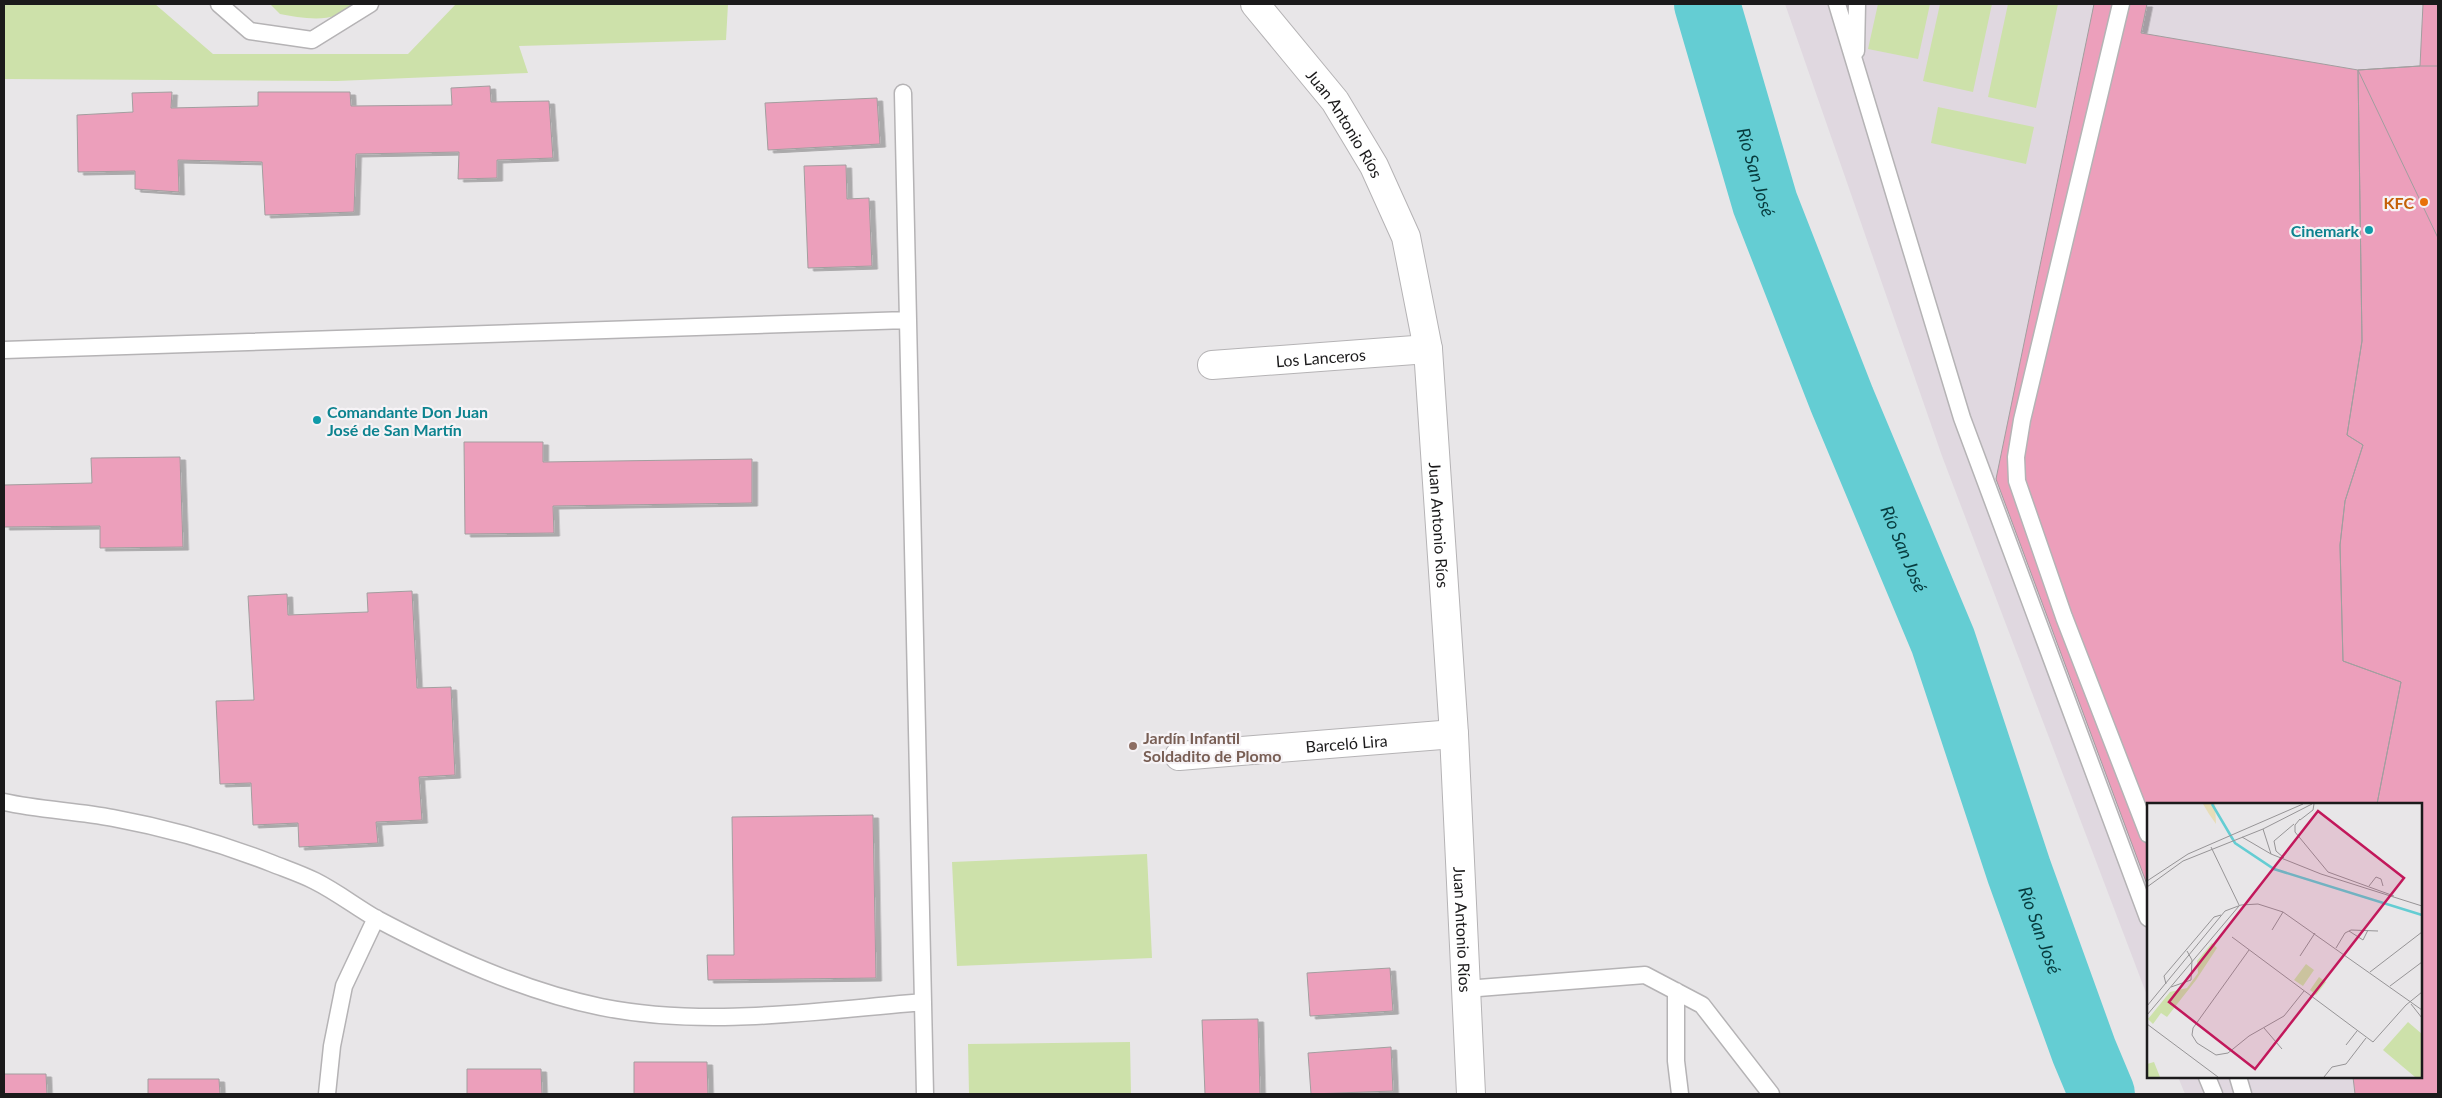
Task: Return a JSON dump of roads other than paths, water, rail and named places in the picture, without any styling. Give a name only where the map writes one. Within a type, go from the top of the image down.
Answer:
[{"type":"main road","name":"Juan Antonio Ríos","points":[[1255,4],[1335,101],[1374,166],[1406,237],[1428,349],[1454,734],[1471,1094]]},
{"type":"main road","name":"Los Lanceros","points":[[1212,365],[1428,349]]},
{"type":"main road","name":"Barceló Lira","points":[[1179,756],[1454,734]]},
{"type":"lane","points":[[219,4],[250,31],[312,40],[370,4]]},
{"type":"lane","points":[[1837,4],[1962,418],[2147,915]]},
{"type":"lane","points":[[1855,66],[1857,4]]},
{"type":"lane","points":[[2121,4],[2022,420],[2016,457],[2017,481],[2029,518],[2064,617],[2147,831]]},
{"type":"lane","points":[[903,93],[925,1094]]},
{"type":"lane","points":[[4,350],[908,320]]},
{"type":"lane","points":[[4,802],[112,818],[221,845],[316,882],[376,918],[439,950],[492,972],[573,1000],[649,1015],[697,1018],[744,1017],[923,1002]]},
{"type":"lane","points":[[327,1094],[332,1046],[344,986],[376,918]]},
{"type":"lane","points":[[1466,989],[1645,975],[1702,1005],[1771,1094]]},
{"type":"lane","points":[[1676,991],[1676,1061],[1680,1094]]},
{"type":"lane","points":[[2207,1078],[2214,1094]]},
{"type":"lane","points":[[2238,1078],[2243,1094]]},
{"type":"waterway","name":"Río San José","points":[[1707,4],[1765,203],[1842,400],[1943,641],[2019,871],[2084,1051],[2102,1094]]},
{"type":"place","name":"KFC","points":[[2424,202]]},
{"type":"place","name":"Cinemark","points":[[2369,230]]},
{"type":"place","name":"Comandante Don Juan José de San Martín","points":[[317,420]]},
{"type":"place","name":"Jardín Infantil Soldadito de Plomo","points":[[1133,746]]}]
